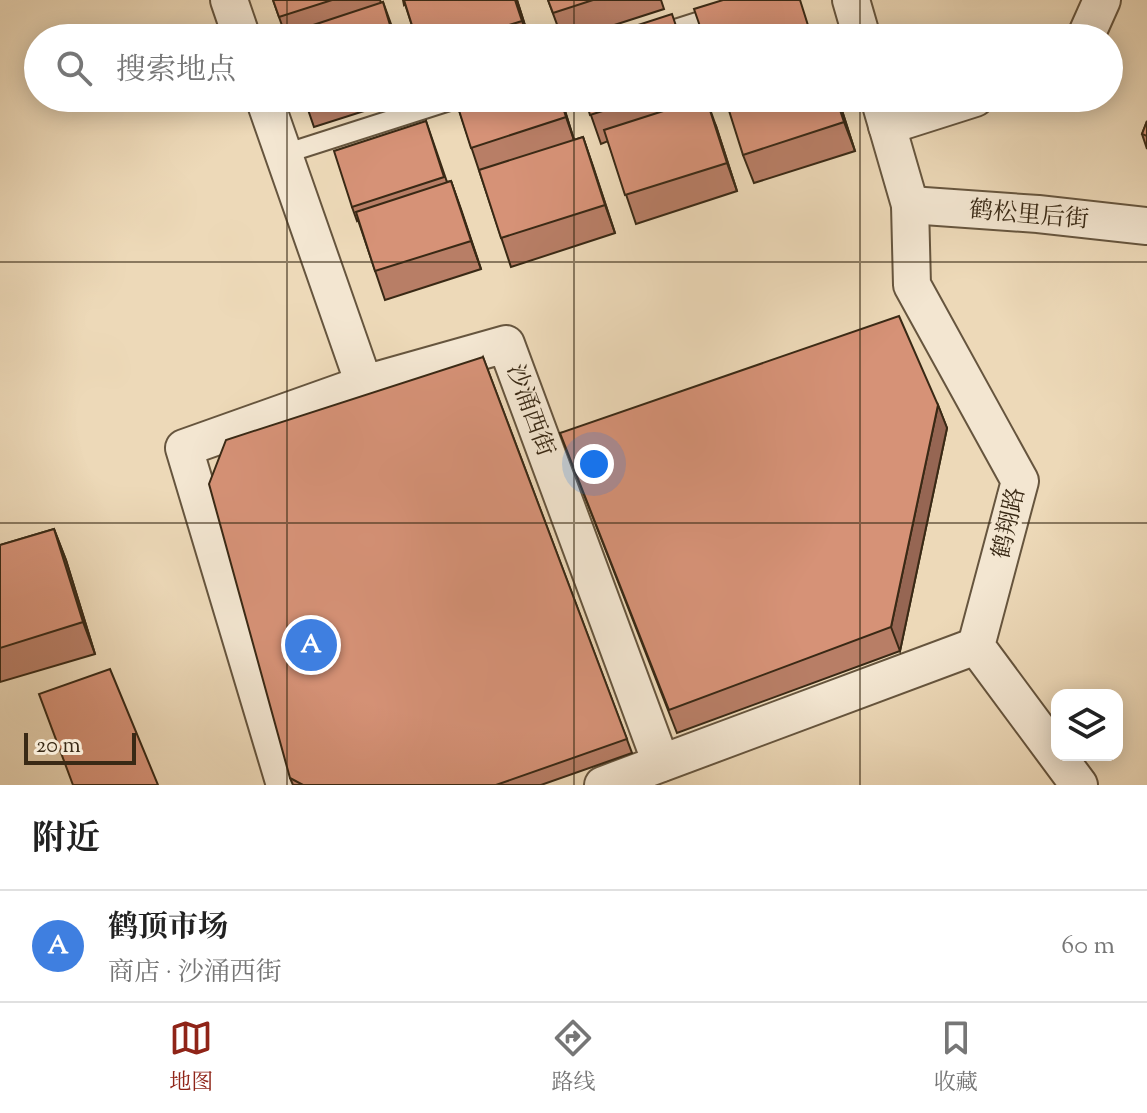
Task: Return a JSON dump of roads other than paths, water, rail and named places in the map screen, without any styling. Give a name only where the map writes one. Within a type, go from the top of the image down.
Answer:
[{"type":"street","points":[[229,0],[237,24]]},
{"type":"street","points":[[851,0],[858,24]]},
{"type":"street","points":[[1091,24],[1102,0]]},
{"type":"street","points":[[269,112],[364,384],[184,448],[285,785]]},
{"type":"street","name":"鹤翔路","points":[[883,112],[910,205],[912,285],[1020,481],[976,646]]},
{"type":"street","name":"鹤松里后街","points":[[910,205],[1147,226]]},
{"type":"street","name":"沙涌西街","points":[[364,384],[506,344],[661,763]]},
{"type":"street","points":[[603,785],[976,646],[1079,785]]},
{"type":"lane","points":[[691,24],[766,0]]},
{"type":"lane","points":[[284,154],[415,112]]},
{"type":"place","name":"鹤顶市场","points":[[311,645]]}]
